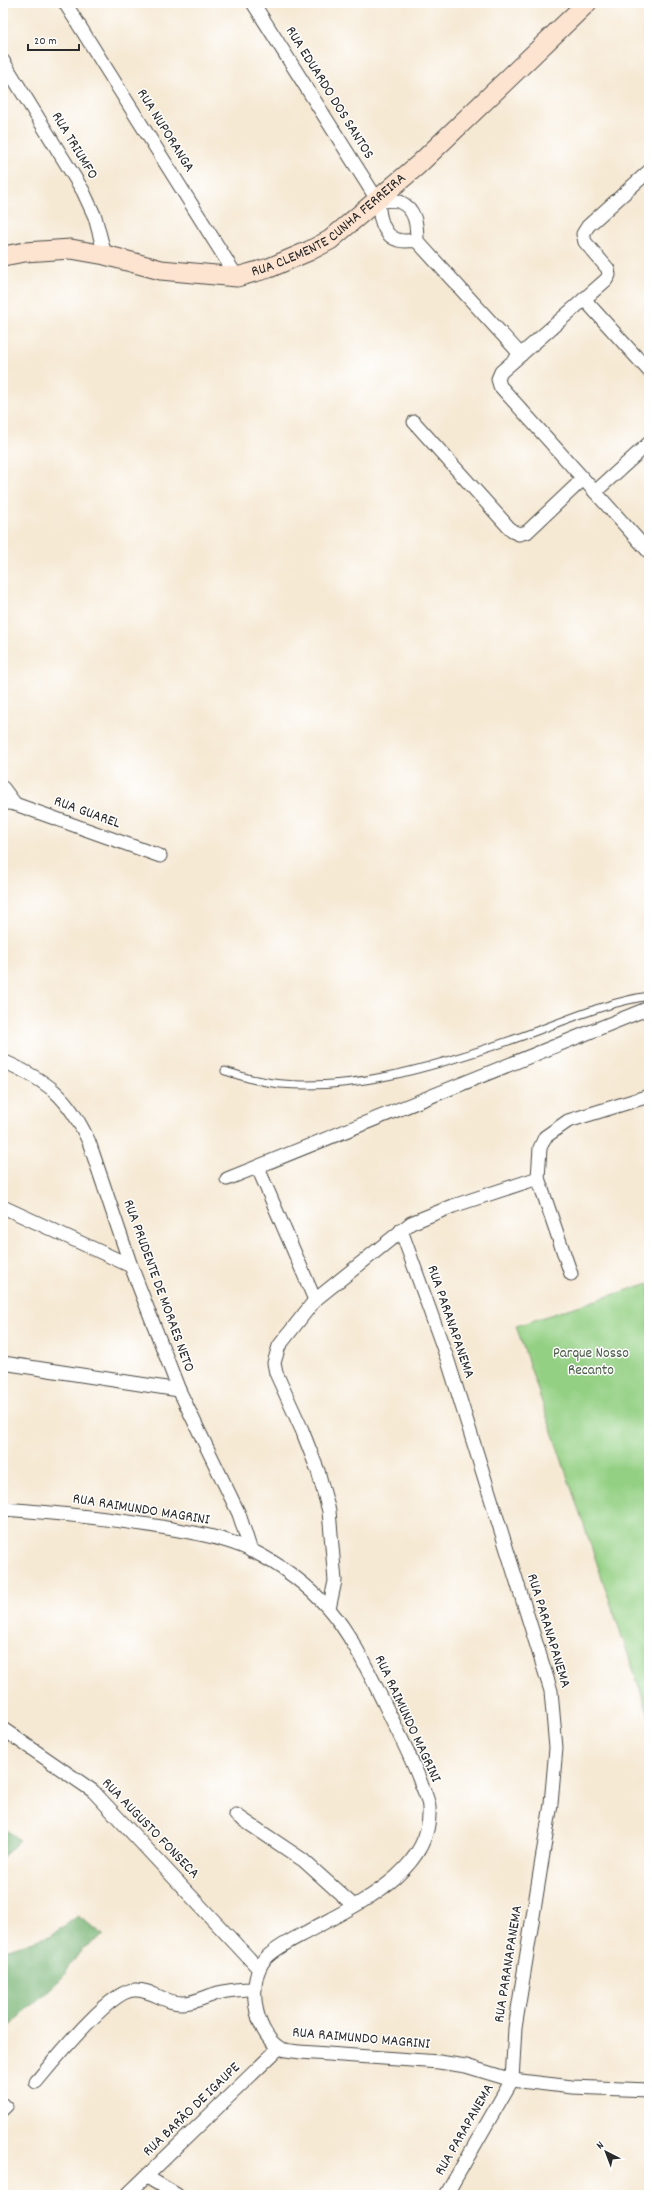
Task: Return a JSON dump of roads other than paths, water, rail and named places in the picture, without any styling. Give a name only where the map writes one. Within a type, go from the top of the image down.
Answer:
[{"type":"street","name":"RUA NUPORANGA","points":[[65,3],[237,277]]},
{"type":"street","name":"RUA EDUARDO DOS SANTOS","points":[[253,3],[378,200]]},
{"type":"street","name":"RUA CLEMENTE CUNHA FERREIRA","points":[[3,256],[25,252],[71,249],[105,254],[161,270],[237,277],[269,268],[330,240],[378,200],[418,165],[586,3]]},
{"type":"street","name":"RUA TRIUMFO","points":[[3,61],[83,191],[95,217],[105,254]]},
{"type":"street","points":[[649,171],[588,226],[583,234],[585,242],[608,269],[609,275],[501,372],[498,379],[500,386],[649,552]]},
{"type":"street","points":[[417,241],[397,240],[387,232],[380,220],[378,200],[400,202],[411,211],[417,222],[417,241],[521,355]]},
{"type":"street","points":[[584,299],[649,371]]},
{"type":"street","points":[[414,422],[512,531],[519,534],[527,532],[583,479]]},
{"type":"street","points":[[595,492],[649,443]]},
{"type":"street","points":[[3,788],[9,803]]},
{"type":"street","name":"RUA GUAREL","points":[[9,803],[160,856]]},
{"type":"street","points":[[227,1179],[258,1168],[649,1008]]},
{"type":"street","name":"RUA PRUDENTE DE MORAES NETO","points":[[3,1061],[45,1082],[63,1098],[81,1124],[89,1142],[131,1266],[179,1390],[239,1514],[251,1550]]},
{"type":"street","points":[[571,1274],[538,1178],[540,1148],[545,1137],[568,1121],[649,1096]]},
{"type":"street","points":[[258,1168],[315,1300]]},
{"type":"street","points":[[329,1609],[336,1582],[329,1511],[318,1471],[298,1420],[276,1373],[274,1362],[279,1346],[315,1300],[411,1223],[453,1206],[538,1178]]},
{"type":"street","points":[[3,1207],[131,1266]]},
{"type":"street","name":"RUA PARANAPANEMA","points":[[401,1230],[448,1361],[551,1691],[556,1748],[551,1804],[515,2028],[512,2080]]},
{"type":"street","points":[[3,1363],[179,1390]]},
{"type":"street","name":"RUA RAIMUNDO MAGRINI","points":[[3,1509],[108,1518],[219,1539],[251,1550],[305,1586],[329,1609],[349,1637],[370,1675],[416,1769],[430,1806],[428,1831],[421,1850],[408,1866],[375,1893],[275,1951],[259,1969],[255,1989],[256,2008],[260,2021],[268,2036],[279,2048],[300,2052],[438,2062],[466,2066],[512,2080],[572,2087],[649,2090]]},
{"type":"street","name":"RUA AUGUSTO FONSECA","points":[[3,1729],[93,1791],[259,1969]]},
{"type":"street","points":[[236,1815],[303,1860],[354,1906]]},
{"type":"street","points":[[36,2082],[86,2026],[115,1998],[128,1990],[143,1990],[174,2003],[185,2003],[228,1991],[255,1989]]},
{"type":"street","name":"RUA BARÃO DE IGAUPE","points":[[126,2195],[147,2177],[279,2048]]},
{"type":"street","name":"RUA PARAPANEMA","points":[[446,2195],[512,2080]]},
{"type":"street","points":[[147,2177],[177,2195]]},
{"type":"lane","points":[[224,1071],[257,1081],[288,1084],[324,1085],[358,1082],[438,1063],[517,1038],[586,1011],[618,1002],[649,996]]},
{"type":"lane","points":[[3,2101],[9,2107],[3,2112]]},
{"type":"park label","name":"Parque Nosso Recanto","points":[[591,1362]]}]
